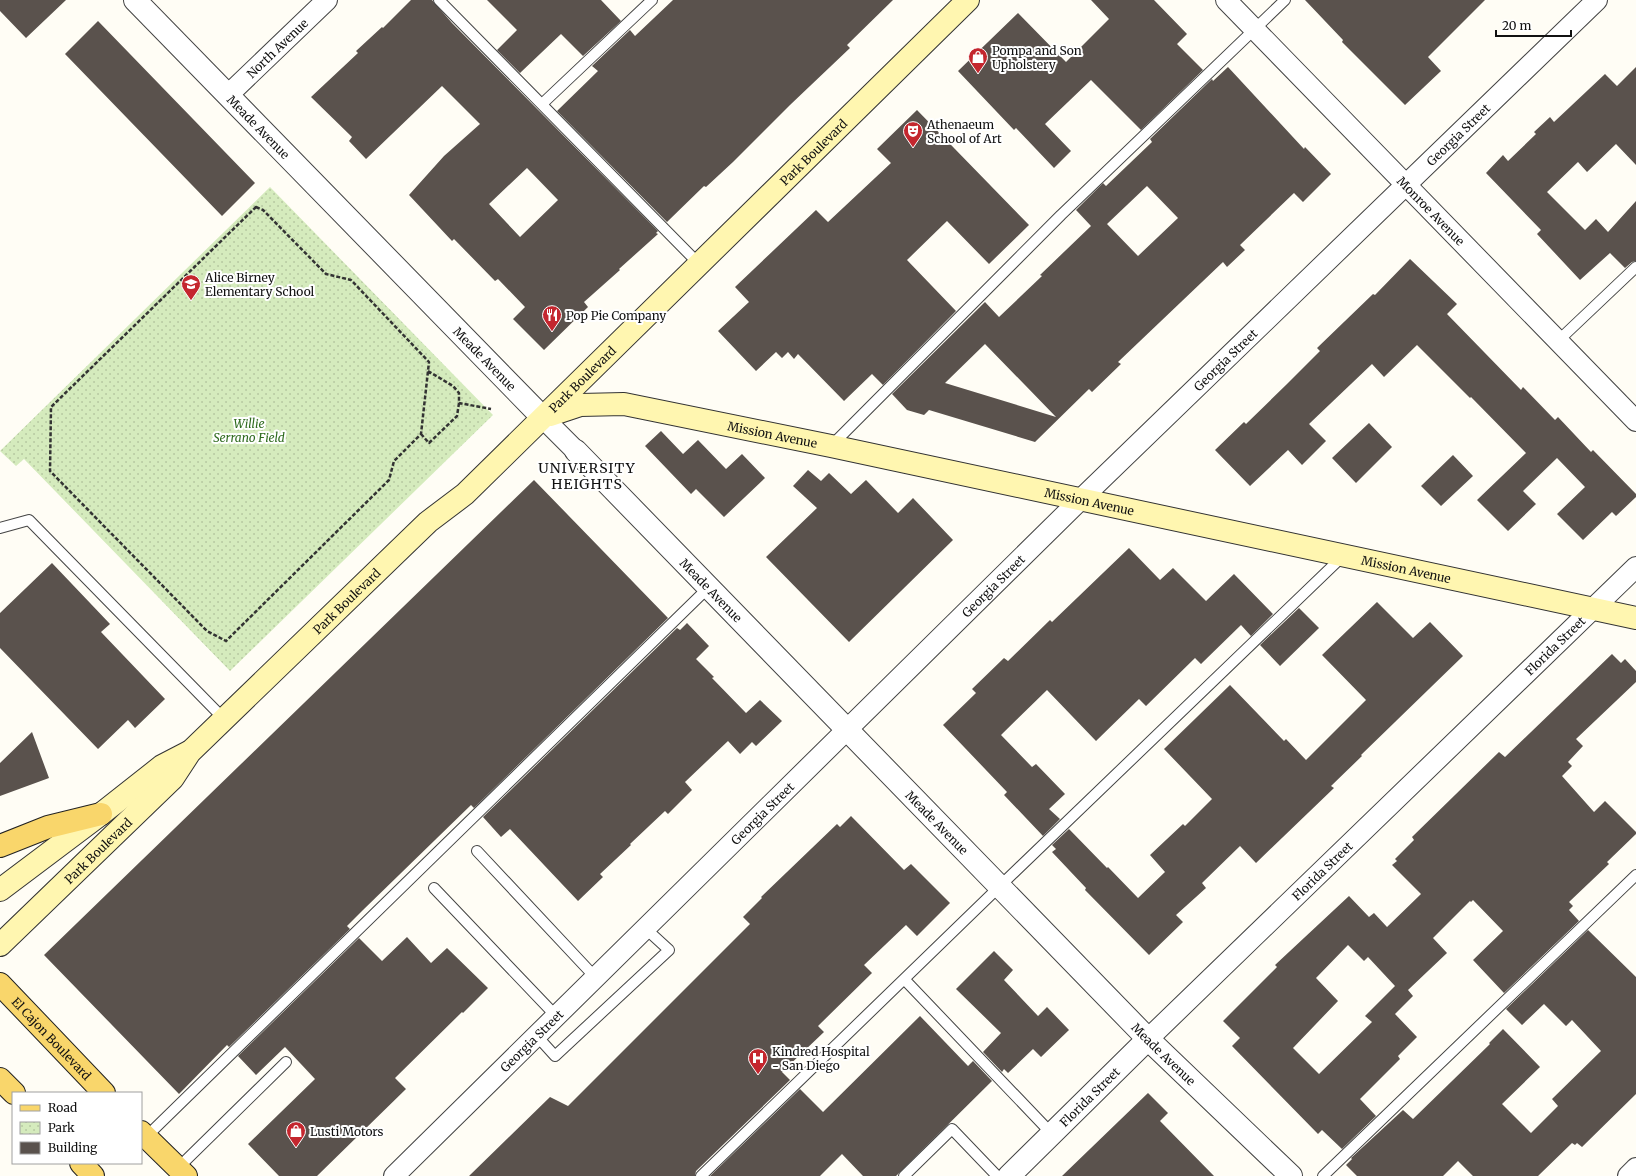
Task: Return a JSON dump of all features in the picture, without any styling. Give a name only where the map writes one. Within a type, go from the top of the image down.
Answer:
[{"type":"main road","name":"Park Boulevard","points":[[0,945],[173,778],[190,752],[428,522],[465,494],[968,0]]},
{"type":"main road","name":"Mission Avenue","points":[[543,418],[580,405],[624,404],[831,446],[1636,618]]},
{"type":"main road","name":"Park Boulevard","points":[[0,890],[162,766],[190,752]]},
{"type":"main road","points":[[0,846],[48,828],[101,814]]},
{"type":"main road","name":"El Cajon Boulevard","points":[[0,984],[103,1092]]},
{"type":"main road","points":[[0,1079],[13,1092]]},
{"type":"main road","points":[[144,1135],[182,1172]]},
{"type":"main road","points":[[82,1164],[93,1176]]},
{"type":"street","name":"Meade Avenue","points":[[135,0],[1148,1039],[1291,1176]]},
{"type":"street","name":"North Avenue","points":[[228,95],[327,0]]},
{"type":"street","name":"Monroe Avenue","points":[[1226,0],[1636,421]]},
{"type":"street","name":"Georgia Street","points":[[394,1176],[594,977],[1081,499],[1597,0]]},
{"type":"street","name":"Florida Street","points":[[1009,1176],[1148,1039],[1636,567]]},
{"type":"street","points":[[1628,1176],[1636,1168]]},
{"type":"lane","points":[[439,0],[699,264]]},
{"type":"lane","points":[[542,104],[652,0]]},
{"type":"lane","points":[[831,446],[1061,215],[1285,0]]},
{"type":"lane","points":[[1558,341],[1636,267]]},
{"type":"lane","points":[[0,528],[29,520],[224,719]]},
{"type":"lane","points":[[701,1176],[1343,556]]},
{"type":"lane","points":[[144,1135],[708,588]]},
{"type":"lane","points":[[477,851],[594,977]]},
{"type":"lane","points":[[1323,1176],[1636,875]]},
{"type":"lane","points":[[434,888],[556,1016]]},
{"type":"lane","points":[[536,1035],[556,1056],[669,950],[645,928]]},
{"type":"lane","points":[[904,979],[1052,1134]]},
{"type":"lane","points":[[182,1172],[286,1062]]},
{"type":"lane","points":[[904,1176],[952,1129],[997,1176]]},
{"type":"path","points":[[256,207],[263,210],[326,274],[350,280],[429,362],[421,434],[394,461],[389,480],[226,642],[207,631],[50,471],[51,407],[256,207]]},
{"type":"path","points":[[421,434],[429,442],[457,416],[459,403],[459,393],[453,386],[428,371]]},
{"type":"path","points":[[459,403],[491,408]]},
{"type":"green space","name":"Willie Serrano Field","points":[[270,187],[493,415],[230,671],[24,459],[16,466],[0,451]]},
{"type":"building","points":[[0,0],[66,0],[26,38],[0,11]]},
{"type":"building","points":[[411,0],[432,0],[452,23],[658,231],[656,233],[658,234],[584,302],[588,307],[544,350],[513,319],[525,307],[498,279],[495,281],[454,239],[452,241],[409,195],[444,156],[480,124],[442,86],[366,159],[349,141],[352,137],[311,97],[358,53],[356,51],[382,27],[383,28]],"holes":[[[527,168],[558,200],[520,237],[489,204]]]},
{"type":"building","points":[[487,0],[601,0],[621,21],[583,56],[561,34],[520,73],[497,50],[517,30]]},
{"type":"building","points":[[673,0],[893,0],[847,45],[850,48],[733,162],[706,187],[704,186],[667,222],[557,111],[598,71],[592,66],[630,30],[635,36]]},
{"type":"building","points":[[1091,0],[1154,0],[1187,34],[1177,44],[1203,70],[1141,130],[1091,80],[1045,124],[1071,151],[1054,168],[1016,128],[1014,130],[958,71],[1018,13],[1066,62],[1109,19]]},
{"type":"building","points":[[1305,0],[1485,0],[1428,57],[1441,71],[1405,105],[1342,42],[1343,40]]},
{"type":"building","points":[[98,21],[255,183],[222,216],[65,54]]},
{"type":"building","points":[[1228,67],[1304,149],[1305,147],[1331,174],[1303,202],[1294,193],[1240,245],[1245,250],[1227,267],[1223,262],[1118,362],[1121,364],[1092,392],[1089,389],[1035,442],[929,410],[924,415],[907,410],[892,394],[985,302],[999,317],[1042,276],[1040,275],[1091,226],[1076,210],[1103,183],[1106,186],[1152,142],[1150,139],[1212,79],[1213,81]],"holes":[[[1147,186],[1178,218],[1138,256],[1107,224]],[[985,344],[1056,417],[945,383]]]},
{"type":"building","points":[[1636,67],[1636,165],[1616,144],[1587,172],[1578,162],[1547,192],[1585,230],[1596,219],[1608,232],[1636,201],[1636,261],[1632,262],[1625,268],[1610,253],[1580,280],[1537,234],[1541,230],[1486,173],[1503,155],[1508,161],[1536,134],[1534,132],[1550,117],[1554,122],[1605,74],[1617,86]]},
{"type":"building","points":[[917,110],[1029,225],[989,264],[947,221],[907,260],[956,311],[883,385],[872,374],[844,401],[798,354],[794,359],[788,352],[782,358],[776,352],[756,371],[718,331],[749,302],[735,287],[816,210],[828,222],[891,163],[877,149]]},
{"type":"building","points":[[1410,259],[1457,304],[1447,314],[1521,390],[1523,387],[1555,420],[1558,417],[1591,452],[1593,450],[1636,494],[1636,497],[1616,516],[1612,512],[1583,540],[1557,514],[1585,487],[1557,458],[1523,491],[1536,504],[1508,531],[1477,500],[1526,453],[1417,345],[1384,377],[1372,364],[1309,424],[1326,441],[1302,465],[1288,450],[1250,486],[1215,450],[1244,422],[1246,424],[1287,384],[1320,351],[1317,348],[1373,294],[1375,295]]},
{"type":"building","points":[[1369,423],[1392,447],[1356,483],[1332,458]]},
{"type":"building","points":[[661,431],[683,454],[698,440],[726,469],[742,454],[765,478],[724,517],[696,489],[691,494],[645,446]]},
{"type":"building","points":[[1453,455],[1473,476],[1441,506],[1421,486]]},
{"type":"building","points":[[808,470],[821,481],[829,473],[851,494],[866,480],[898,513],[913,498],[953,540],[849,642],[766,557],[817,508],[793,486]]},
{"type":"building","points":[[534,480],[668,618],[474,808],[471,805],[363,910],[347,926],[350,929],[229,1047],[227,1045],[179,1094],[44,955]]},
{"type":"building","points":[[1129,548],[1160,580],[1173,568],[1206,601],[1234,574],[1273,614],[1251,636],[1241,625],[1201,664],[1195,658],[1146,706],[1139,699],[1096,741],[1047,690],[1001,735],[1032,767],[1036,764],[1065,794],[1049,809],[1060,819],[1043,836],[1004,795],[1007,792],[943,725],[976,693],[972,689],[1004,658],[1008,661],[1050,620],[1052,622]]},
{"type":"building","points":[[52,563],[110,624],[101,632],[165,699],[135,728],[128,720],[98,749],[0,648],[0,613]]},
{"type":"building","points":[[1377,602],[1413,638],[1430,622],[1463,656],[1361,755],[1362,756],[1331,786],[1334,788],[1256,863],[1240,846],[1202,883],[1206,888],[1176,915],[1183,922],[1149,955],[1085,890],[1086,888],[1052,852],[1056,849],[1052,845],[1069,829],[1138,898],[1165,872],[1150,855],[1183,824],[1185,826],[1212,799],[1164,749],[1230,685],[1284,741],[1286,739],[1306,760],[1366,700],[1322,655]]},
{"type":"building","points":[[1299,608],[1319,628],[1280,666],[1260,645]]},
{"type":"building","points":[[687,623],[709,646],[696,659],[714,677],[712,678],[746,713],[760,700],[782,721],[756,746],[752,742],[740,754],[728,741],[685,782],[692,790],[668,814],[665,811],[630,844],[631,845],[600,874],[603,877],[578,901],[510,829],[501,837],[483,817],[677,628],[680,630]]},
{"type":"building","points":[[1612,654],[1621,663],[1625,659],[1636,671],[1636,682],[1576,739],[1583,746],[1568,762],[1572,766],[1562,776],[1594,812],[1605,801],[1636,832],[1636,834],[1607,862],[1609,864],[1569,902],[1573,906],[1569,910],[1579,921],[1504,993],[1473,960],[1503,931],[1473,900],[1471,902],[1470,901],[1433,938],[1447,953],[1408,990],[1413,996],[1395,1014],[1417,1037],[1398,1056],[1400,1059],[1360,1099],[1376,1116],[1342,1149],[1322,1130],[1318,1134],[1232,1046],[1240,1038],[1223,1021],[1277,967],[1275,965],[1349,896],[1369,917],[1374,913],[1387,927],[1421,894],[1392,865],[1397,861],[1395,859],[1414,840],[1412,837],[1499,752],[1505,757]],"holes":[[[1348,945],[1364,961],[1368,957],[1395,986],[1365,1016],[1372,1022],[1319,1074],[1293,1048],[1338,1001],[1316,978]]]},
{"type":"building","points":[[32,732],[49,778],[0,796],[0,763]]},
{"type":"building","points":[[851,816],[904,870],[911,864],[950,903],[917,936],[906,925],[864,965],[872,973],[818,1026],[824,1032],[782,1072],[790,1080],[696,1171],[695,1176],[469,1176],[550,1097],[568,1106],[750,924],[743,917],[762,898],[761,897],[837,824],[840,827]]},
{"type":"building","points":[[1588,930],[1636,977],[1636,1094],[1582,1147],[1577,1143],[1575,1145],[1572,1143],[1538,1176],[1473,1176],[1458,1161],[1443,1176],[1357,1176],[1346,1165],[1352,1159],[1351,1158],[1403,1110],[1413,1119],[1490,1044],[1489,1043],[1503,1029],[1540,1067],[1502,1104],[1531,1133],[1558,1106],[1552,1099],[1601,1051],[1572,1020],[1566,1026],[1544,1004],[1522,1025],[1506,1009]]},
{"type":"building","points":[[407,937],[431,963],[447,948],[488,988],[395,1078],[406,1089],[317,1176],[279,1176],[248,1144],[315,1079],[285,1047],[256,1075],[238,1056],[359,938],[382,961]]},
{"type":"building","points":[[994,951],[1013,970],[1004,980],[1038,1016],[1047,1007],[1069,1030],[1041,1057],[1033,1049],[1008,1073],[1004,1069],[1002,1072],[983,1052],[1001,1033],[956,989]]},
{"type":"building","points":[[920,1016],[968,1066],[973,1061],[992,1081],[896,1176],[863,1176],[842,1154],[820,1176],[710,1176],[800,1089],[823,1112]]},
{"type":"building","points":[[1148,1093],[1168,1113],[1160,1121],[1214,1176],[1062,1176]]},
{"type":"place","name":"Pompa and Son Upholstery","points":[[978,74]]},
{"type":"place","name":"Athenaeum School of Art","points":[[913,148]]},
{"type":"place","name":"Alice Birney Elementary School","points":[[191,301]]},
{"type":"place","name":"Pop Pie Company","points":[[552,332]]},
{"type":"place","name":"Kindred Hospital - San Diego","points":[[758,1075]]},
{"type":"place","name":"Lusti Motors","points":[[296,1148]]},
{"type":"district","name":"UNIVERSITY HEIGHTS","points":[[587,476]]}]
